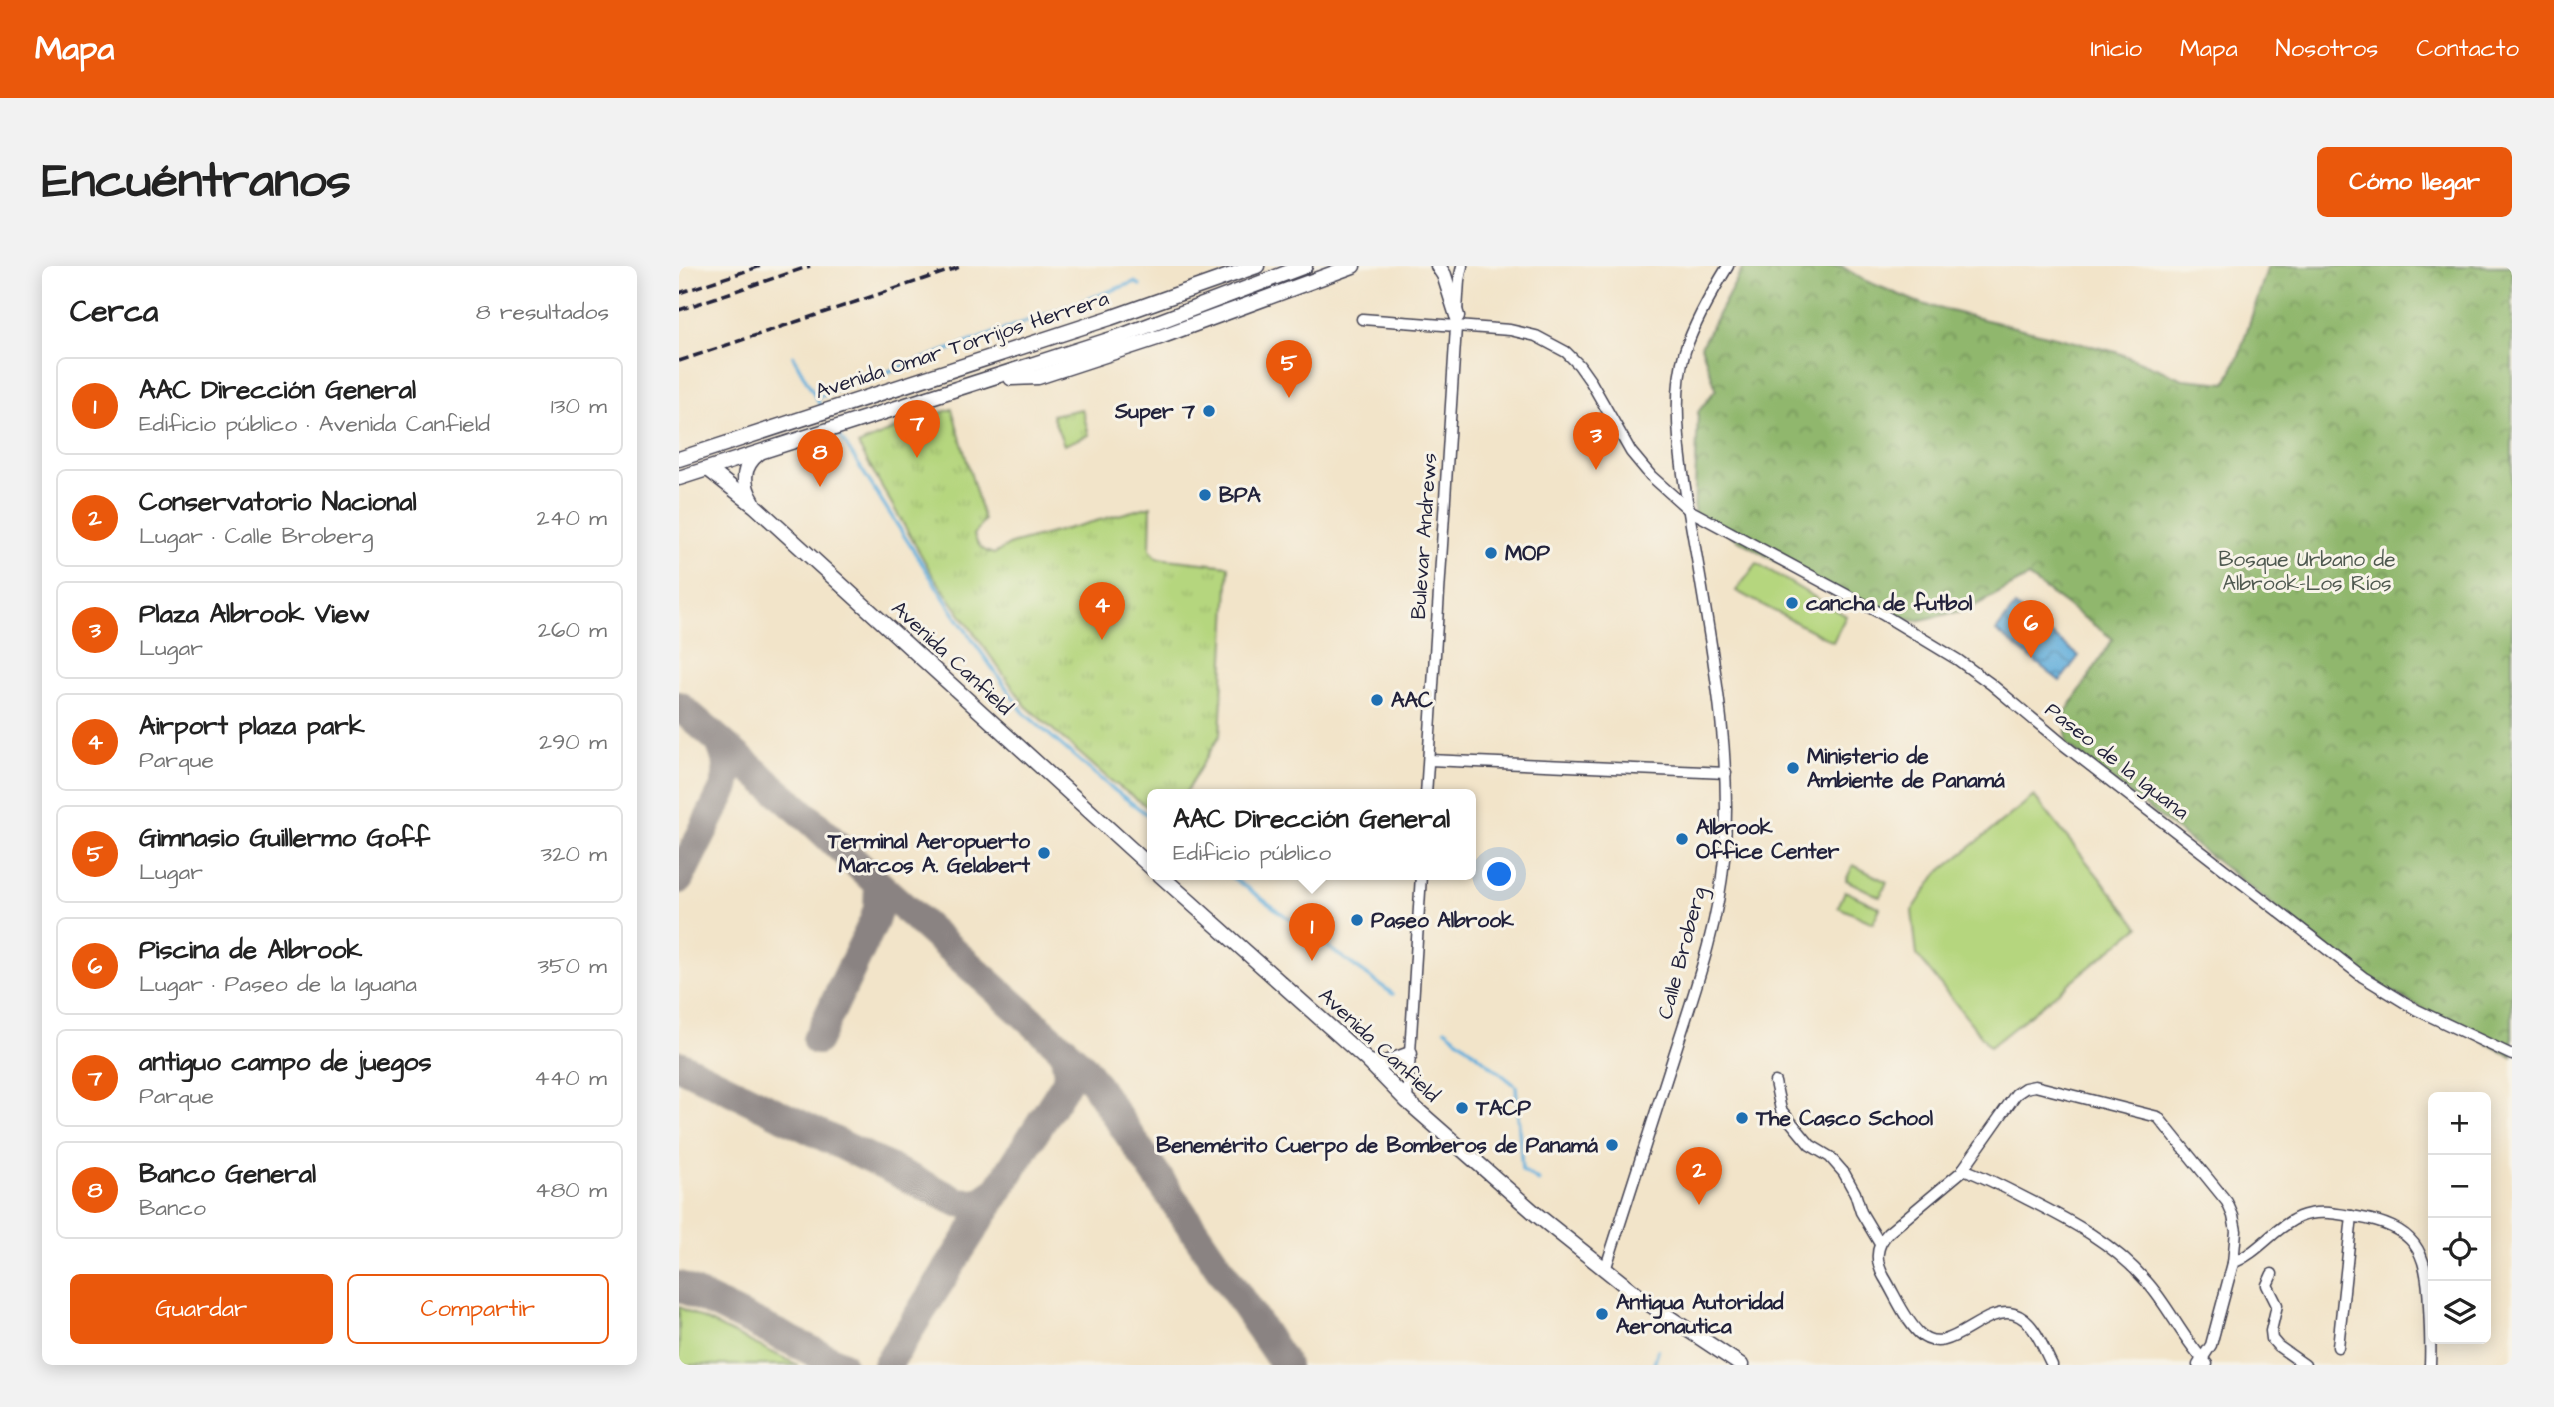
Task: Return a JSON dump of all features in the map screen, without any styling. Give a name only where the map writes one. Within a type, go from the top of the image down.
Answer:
[{"type":"main road","points":[[1046,338],[1232,266]]},
{"type":"main road","name":"Avenida Omar Torrijos Herrera","points":[[679,459],[854,403],[1257,266]]},
{"type":"main road","name":"Avenida Omar Torrijos Herrera","points":[[679,478],[1121,336],[1305,266]]},
{"type":"main road","points":[[992,379],[1038,377],[1160,337],[1353,266]]},
{"type":"main road","points":[[1438,266],[1444,275],[1457,321]]},
{"type":"main road","points":[[755,506],[746,492],[744,475],[748,464],[760,452]]},
{"type":"main road","name":"Avenida Canfield","points":[[708,469],[755,506],[1147,864]]},
{"type":"main road","name":"Avenida Canfield","points":[[1166,880],[1369,1062],[1407,1101],[1537,1215],[1646,1303],[1741,1365]]},
{"type":"main road","points":[[1369,1062],[1382,1064],[1397,1061],[1410,1054]]},
{"type":"street","name":"Bulevar Andrews","points":[[1453,266],[1459,281]]},
{"type":"street","name":"Bulevar Andrews","points":[[1427,789],[1462,266]]},
{"type":"street","name":"Calle Broberg","points":[[1605,1270],[1712,929],[1724,852],[1726,773],[1718,691],[1689,510],[1679,419],[1685,351],[1709,298],[1728,266]]},
{"type":"street","name":"Paseo de la Iguana","points":[[1362,319],[1457,321],[1529,334],[1566,352],[1591,382],[1631,452],[1651,476],[1689,510],[1921,636],[1958,660],[2363,977],[2417,1010],[2512,1055]]},
{"type":"street","points":[[1429,760],[1726,773]]},
{"type":"street","points":[[1407,1101],[1421,880]]},
{"type":"street","points":[[1775,1082],[1781,1110],[1810,1145],[1830,1157],[1843,1173],[1880,1244]]},
{"type":"street","points":[[2052,1365],[2031,1327],[2013,1314],[1994,1314],[1944,1340],[1931,1340],[1920,1334],[1880,1270],[1877,1257],[1880,1244],[1888,1233],[1951,1182],[2013,1098],[2030,1087],[2042,1087],[2151,1114],[2163,1121],[2227,1202],[2236,1231],[2233,1263],[2211,1345],[2203,1363]]},
{"type":"street","points":[[1963,1169],[1981,1175],[2064,1217],[2115,1250],[2158,1295],[2203,1363]]},
{"type":"street","points":[[2233,1263],[2258,1249],[2300,1216],[2330,1212],[2384,1223],[2400,1230],[2423,1258],[2428,1279],[2430,1365]]},
{"type":"street","points":[[2338,1347],[2352,1216]]},
{"type":"street","points":[[2272,1274],[2267,1285],[2277,1305],[2271,1331],[2272,1339],[2305,1365]]},
{"type":"green space","name":"Bosque Urbano de Albrook-Los Ríos","points":[[1744,266],[1841,266],[1866,281],[1922,304],[2116,352],[2183,379],[2226,383],[2239,355],[2268,266],[2512,266],[2512,1057],[2368,979],[2066,744],[2066,712],[2113,639],[2028,577],[1967,610],[1916,621],[1879,613],[1806,579],[1694,514],[1698,412],[1716,389],[1701,346]]},
{"type":"green space","points":[[952,409],[984,520],[974,535],[983,550],[994,554],[1011,544],[1151,506],[1150,549],[1157,558],[1229,566],[1220,735],[1188,789],[1147,789],[1147,807],[1110,780],[1026,706],[932,574],[858,445],[904,425]]},
{"type":"green space","points":[[1082,409],[1089,435],[1064,445],[1052,415]]},
{"type":"green space","name":"cancha de futbol","points":[[1757,563],[1846,616],[1833,642],[1736,591]]},
{"type":"green space","points":[[2034,796],[2139,927],[1990,1047],[1917,955],[1912,911],[1936,875]]},
{"type":"green space","points":[[1853,865],[1887,882],[1880,897],[1846,880]]},
{"type":"green space","points":[[1845,891],[1880,908],[1873,923],[1838,907]]},
{"type":"green space","points":[[679,1307],[798,1365],[679,1365]]},
{"type":"water","points":[[2015,606],[2079,656],[2060,681],[1996,631]]},
{"type":"waterway","points":[[865,380],[1135,282],[1140,285]]},
{"type":"waterway","points":[[793,356],[821,407]]},
{"type":"waterway","points":[[816,398],[845,387]]},
{"type":"waterway","points":[[837,431],[955,615],[1024,713],[1109,786],[1147,814]]},
{"type":"waterway","points":[[1236,880],[1393,994]]},
{"type":"waterway","points":[[1445,1029],[1516,1086],[1522,1170],[1539,1181]]},
{"type":"waterway","points":[[1654,1365],[1658,1350]]},
{"type":"taxiway","points":[[679,706],[814,823],[879,885],[1084,1068],[1285,1365]]},
{"type":"taxiway","points":[[679,879],[725,787],[727,764],[720,742]]},
{"type":"taxiway","points":[[817,1040],[874,921],[878,908],[879,885]]},
{"type":"taxiway","points":[[887,1365],[1066,1083],[1068,1074],[1064,1048]]},
{"type":"taxiway","points":[[679,1065],[958,1202],[978,1204],[997,1191]]},
{"type":"taxiway","points":[[679,1286],[841,1365]]},
{"type":"railway","points":[[679,293],[761,266]]},
{"type":"railway","points":[[679,310],[810,266]]},
{"type":"railway","points":[[679,361],[963,266]]},
{"type":"place","name":"Gimnasio Guillermo Goff","points":[[1289,398]]},
{"type":"place","name":"Super 7","points":[[1209,411]]},
{"type":"place","name":"antiguo campo de juegos","points":[[917,458]]},
{"type":"place","name":"Plaza Albrook View","points":[[1596,470]]},
{"type":"place","name":"Banco General","points":[[820,487]]},
{"type":"place","name":"BPA","points":[[1205,495]]},
{"type":"place","name":"MOP","points":[[1491,553]]},
{"type":"place","name":"cancha de futbol","points":[[1792,603]]},
{"type":"place","name":"Airport plaza park","points":[[1102,640]]},
{"type":"place","name":"Piscina de Albrook","points":[[2031,658]]},
{"type":"place","name":"AAC","points":[[1377,700]]},
{"type":"place","name":"Ministerio de Ambiente de Panamá","points":[[1793,768]]},
{"type":"place","name":"Albrook Office Center","points":[[1682,839]]},
{"type":"place","name":"Terminal Aeropuerto Marcos A. Gelabert","points":[[1044,853]]},
{"type":"place","name":"Paseo Albrook","points":[[1357,920]]},
{"type":"place","name":"AAC Dirección General","points":[[1312,961]]},
{"type":"place","name":"TACP","points":[[1462,1108]]},
{"type":"place","name":"The Casco School","points":[[1742,1118]]},
{"type":"place","name":"Benemérito Cuerpo de Bomberos de Panamá","points":[[1612,1145]]},
{"type":"place","name":"Conservatorio Nacional","points":[[1699,1205]]},
{"type":"place","name":"Antigua Autoridad Aeronautica","points":[[1602,1314]]}]
